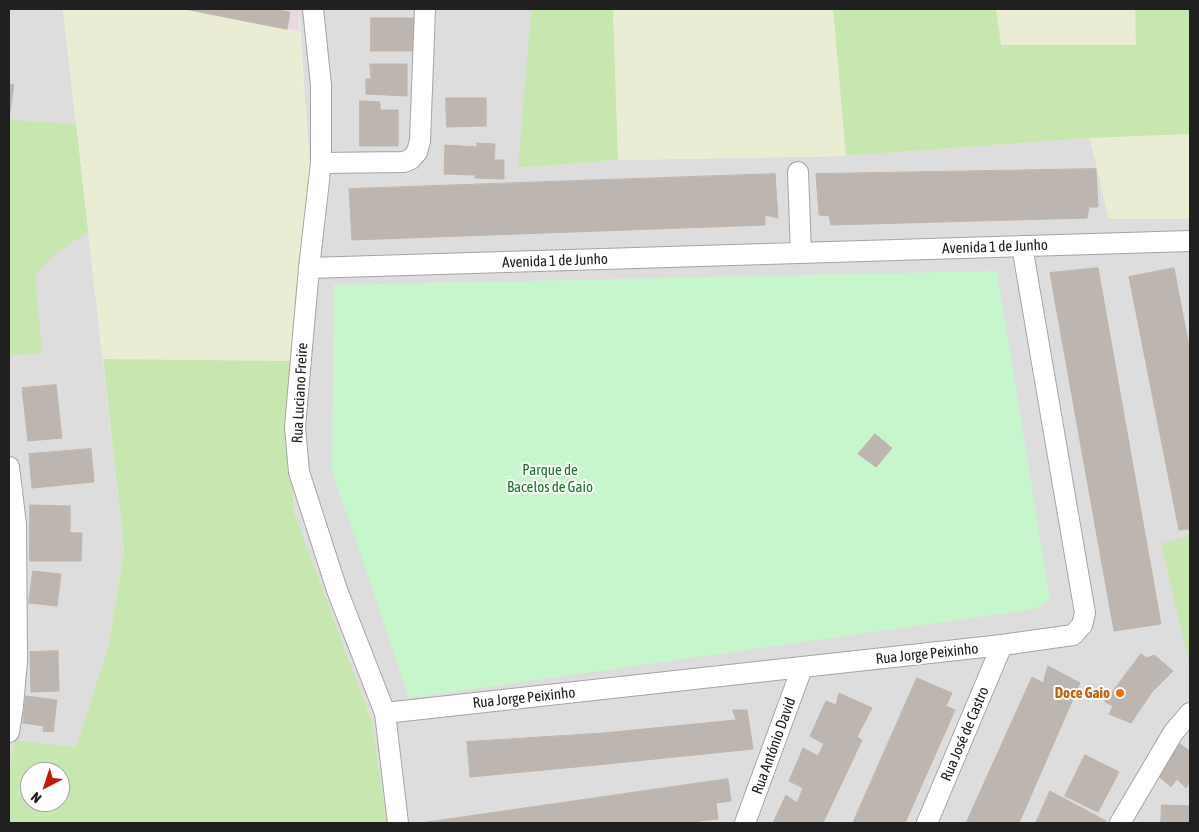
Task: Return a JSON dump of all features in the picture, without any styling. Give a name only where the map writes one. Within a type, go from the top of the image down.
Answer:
[{"type":"street","name":"Rua Luciano Freire","points":[[313,9],[322,85],[322,163],[309,268],[295,427],[299,472],[337,590],[385,714],[398,823]]},
{"type":"street","points":[[322,163],[404,162],[411,159],[417,152],[420,141],[422,110],[425,9]]},
{"type":"street","points":[[798,172],[800,253]]},
{"type":"street","name":"Avenida 1 de Junho","points":[[309,268],[1190,241]]},
{"type":"street","name":"Rua Jorge Peixinho","points":[[385,714],[1002,645],[1073,634],[1082,625],[1085,613],[1022,246]]},
{"type":"street","points":[[9,467],[16,524],[17,661],[9,732]]},
{"type":"street","name":"Rua José de Castro","points":[[927,823],[1002,645]]},
{"type":"street","name":"Rua António David","points":[[745,823],[802,668]]},
{"type":"street","points":[[1120,823],[1173,733],[1190,713]]},
{"type":"shaded area","points":[[9,9],[63,9],[124,550],[108,647],[76,747],[14,740],[9,775]]},
{"type":"shaded area","points":[[185,9],[299,9],[299,31]]},
{"type":"shaded area","points":[[299,9],[531,9],[519,168],[618,160],[846,156],[1090,138],[1109,219],[1190,219],[1190,823],[387,823],[372,722],[294,512],[287,400],[310,172]]},
{"type":"green space","points":[[63,9],[185,9],[299,31],[310,166],[291,361],[103,359]]},
{"type":"green space","points":[[531,9],[613,9],[618,160],[518,168]]},
{"type":"green space","points":[[613,9],[833,9],[846,156],[618,160]]},
{"type":"green space","points":[[833,9],[996,9],[1001,45],[1136,45],[1135,9],[1190,9],[1190,134],[1090,138],[846,156]]},
{"type":"green space","points":[[996,9],[1135,9],[1137,45],[1000,45]]},
{"type":"green space","points":[[9,120],[76,124],[88,232],[51,257],[35,276],[42,353],[9,356]]},
{"type":"green space","points":[[1190,134],[1190,219],[1109,219],[1090,138]]},
{"type":"green space","name":"Parque de Bacelos de Gaio","points":[[997,271],[1050,599],[1035,609],[409,698],[332,471],[334,285]]},
{"type":"green space","points":[[103,359],[291,361],[287,400],[294,512],[372,722],[387,823],[9,823],[9,775],[14,740],[76,747],[108,647],[124,550]]},
{"type":"green space","points":[[1190,536],[1190,667],[1161,544]]},
{"type":"building","points":[[185,9],[272,9],[290,12],[287,29]]},
{"type":"building","points":[[371,18],[414,18],[415,51],[371,51]]},
{"type":"building","points":[[370,64],[407,64],[407,96],[366,94],[366,79],[371,79]]},
{"type":"building","points":[[9,84],[14,85],[9,118]]},
{"type":"building","points":[[446,98],[486,98],[486,126],[447,127]]},
{"type":"building","points":[[360,101],[380,102],[380,110],[398,110],[398,146],[360,146]]},
{"type":"building","points":[[477,143],[495,144],[494,160],[504,160],[504,179],[475,178],[475,175],[444,174],[445,145],[477,147]]},
{"type":"building","points":[[1096,169],[1098,207],[1089,207],[1087,218],[831,225],[829,216],[819,215],[816,174]]},
{"type":"building","points":[[775,174],[778,218],[765,215],[765,225],[352,240],[349,189]]},
{"type":"building","points":[[1098,268],[1161,624],[1114,631],[1050,273]]},
{"type":"building","points":[[1174,268],[1190,352],[1190,529],[1179,530],[1129,277]]},
{"type":"building","points":[[56,385],[62,438],[28,441],[22,388]]},
{"type":"building","points":[[875,434],[892,448],[876,467],[858,454]]},
{"type":"building","points":[[91,449],[94,482],[32,488],[29,454]]},
{"type":"building","points":[[30,505],[70,506],[70,533],[30,532]]},
{"type":"building","points":[[30,532],[82,533],[81,561],[30,561]]},
{"type":"building","points":[[33,571],[61,574],[57,606],[29,603]]},
{"type":"building","points":[[58,651],[59,691],[31,692],[30,652]]},
{"type":"building","points":[[1141,654],[1147,658],[1154,655],[1173,671],[1152,692],[1131,723],[1109,714],[1113,706],[1105,702]]},
{"type":"building","points":[[1048,666],[1080,683],[1019,823],[966,823],[1032,677],[1043,683]]},
{"type":"building","points":[[917,678],[952,693],[946,706],[955,710],[905,823],[853,823]]},
{"type":"building","points":[[839,693],[872,708],[857,737],[862,740],[823,823],[773,823],[786,795],[797,803],[803,788],[789,781],[803,748],[818,756],[824,744],[810,736],[826,701],[836,705]]},
{"type":"building","points":[[26,696],[57,700],[53,732],[43,731],[44,726],[23,723]]},
{"type":"building","points":[[733,710],[747,710],[753,749],[597,765],[593,734],[736,720]]},
{"type":"building","points":[[593,734],[597,765],[470,777],[467,742]]},
{"type":"building","points":[[1180,744],[1190,751],[1188,765],[1190,767],[1190,782],[1186,788],[1177,779],[1171,787],[1157,775]]},
{"type":"building","points":[[1085,755],[1119,772],[1098,812],[1065,796]]},
{"type":"building","points":[[728,779],[731,801],[716,803],[718,819],[700,821],[700,823],[421,823]]},
{"type":"building","points":[[1050,791],[1106,821],[1105,823],[1036,823]]},
{"type":"building","points":[[1162,805],[1190,806],[1190,823],[1161,823]]},
{"type":"place","name":"Doce Gaio","points":[[1120,693]]}]
